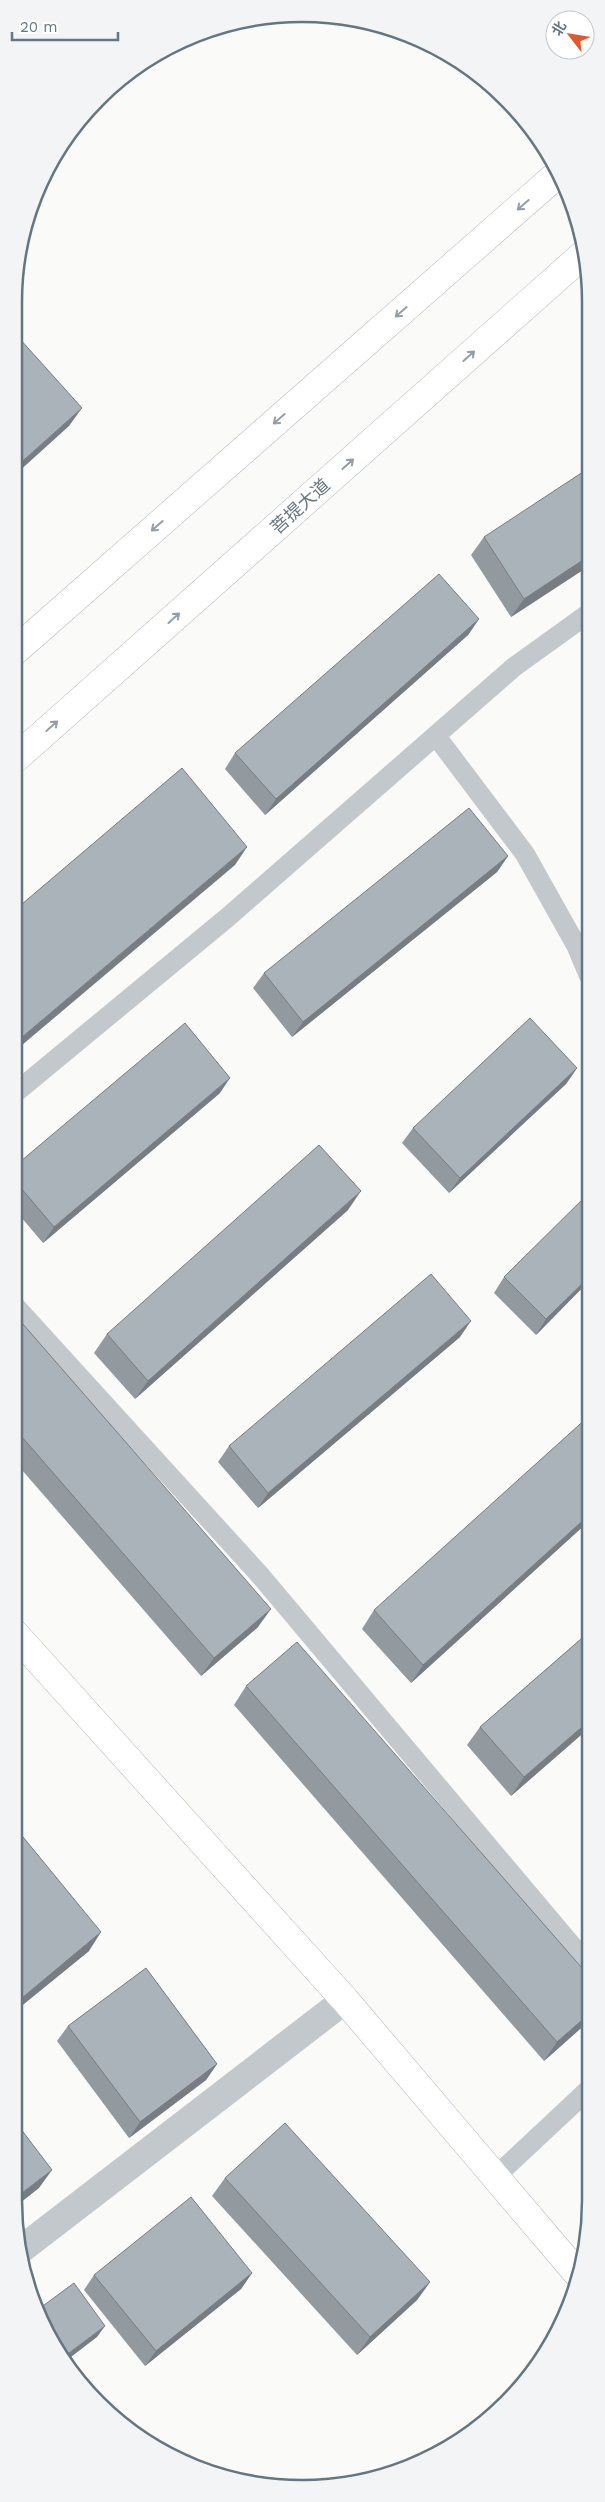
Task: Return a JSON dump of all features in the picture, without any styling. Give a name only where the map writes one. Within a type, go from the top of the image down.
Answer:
[{"type":"main road","points":[[22,645],[553,178]]},
{"type":"main road","name":"菩提大道","points":[[22,753],[579,259]]},
{"type":"main road","points":[[22,1642],[345,2000],[574,2269]]},
{"type":"street","points":[[27,2246],[345,2000]]},
{"type":"lane","points":[[22,1087],[228,917],[514,667],[582,618]]},
{"type":"lane","points":[[436,736],[526,854],[582,960]]},
{"type":"lane","points":[[22,1314],[259,1574],[582,1958]]},
{"type":"lane","points":[[495,2177],[582,2096]]},
{"type":"building","points":[[22,341],[82,408],[22,462]]},
{"type":"building","points":[[582,473],[582,561],[524,599],[484,537]]},
{"type":"building","points":[[439,574],[479,619],[276,799],[235,753]]},
{"type":"building","points":[[182,768],[247,847],[22,1037],[22,904]]},
{"type":"building","points":[[469,808],[508,856],[303,1022],[264,973]]},
{"type":"building","points":[[530,1018],[577,1068],[460,1178],[413,1128]]},
{"type":"building","points":[[185,1023],[230,1078],[54,1227],[22,1189],[22,1160]]},
{"type":"building","points":[[319,1145],[361,1191],[148,1381],[107,1334]]},
{"type":"building","points":[[582,1200],[582,1284],[546,1319],[504,1277]]},
{"type":"building","points":[[431,1274],[471,1321],[268,1493],[229,1446]]},
{"type":"building","points":[[22,1323],[271,1609],[214,1658],[22,1437]]},
{"type":"building","points":[[582,1422],[582,1521],[423,1665],[374,1610]]},
{"type":"building","points":[[582,1638],[582,1727],[524,1777],[480,1727]]},
{"type":"building","points":[[297,1642],[582,1968],[582,2020],[557,2042],[246,1686]]},
{"type":"building","points":[[22,1836],[101,1932],[22,1998]]},
{"type":"building","points":[[146,1968],[217,2064],[140,2122],[68,2026]]},
{"type":"building","points":[[285,2123],[430,2282],[370,2337],[225,2178]]},
{"type":"building","points":[[22,2131],[52,2170],[22,2193]]},
{"type":"building","points":[[191,2197],[252,2273],[156,2351],[94,2275]]},
{"type":"building","points":[[74,2283],[105,2326],[69,2353],[60,2340],[43,2306]]}]
